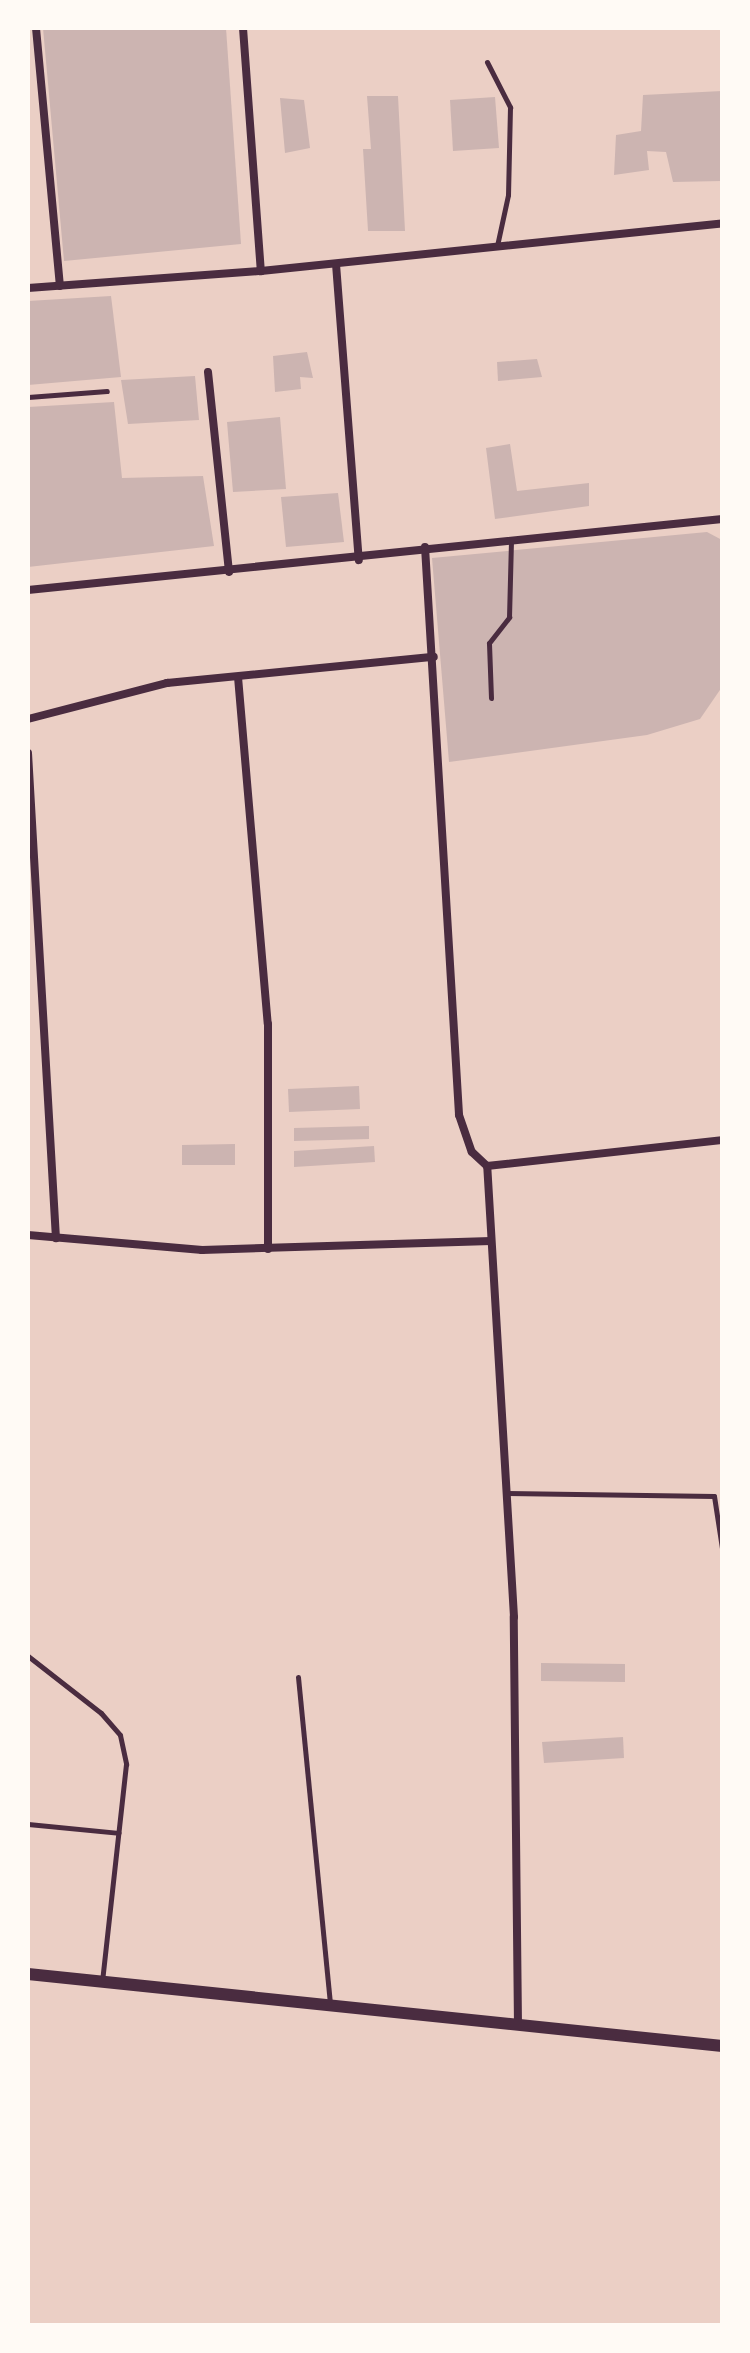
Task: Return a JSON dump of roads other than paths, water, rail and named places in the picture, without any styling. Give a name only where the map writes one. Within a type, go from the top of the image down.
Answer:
[{"type":"street","points":[[36,28],[60,286]]},
{"type":"street","points":[[243,28],[261,271]]},
{"type":"street","points":[[28,288],[336,264],[722,223]]},
{"type":"street","points":[[336,264],[359,560]]},
{"type":"street","points":[[208,372],[229,572]]},
{"type":"street","points":[[28,590],[359,560],[425,547],[722,519]]},
{"type":"street","points":[[425,547],[434,657],[459,1115],[472,1152],[487,1166],[514,1617],[518,2026]]},
{"type":"street","points":[[28,719],[167,683],[434,657]]},
{"type":"street","points":[[238,677],[268,1024],[268,1249]]},
{"type":"street","points":[[28,753],[56,1238]]},
{"type":"street","points":[[487,1166],[722,1140]]},
{"type":"street","points":[[28,1235],[202,1250],[491,1241]]},
{"type":"street","points":[[28,1974],[722,2046]]},
{"type":"lane","points":[[487,62],[510,107],[508,195],[497,247]]},
{"type":"lane","points":[[28,397],[107,391]]},
{"type":"lane","points":[[491,698],[489,643],[509,617],[511,539]]},
{"type":"lane","points":[[506,1493],[714,1496],[722,1548]]},
{"type":"lane","points":[[28,1656],[101,1713],[120,1735],[126,1764],[102,1982]]},
{"type":"lane","points":[[298,1677],[330,2006]]},
{"type":"lane","points":[[28,1824],[119,1833]]}]
